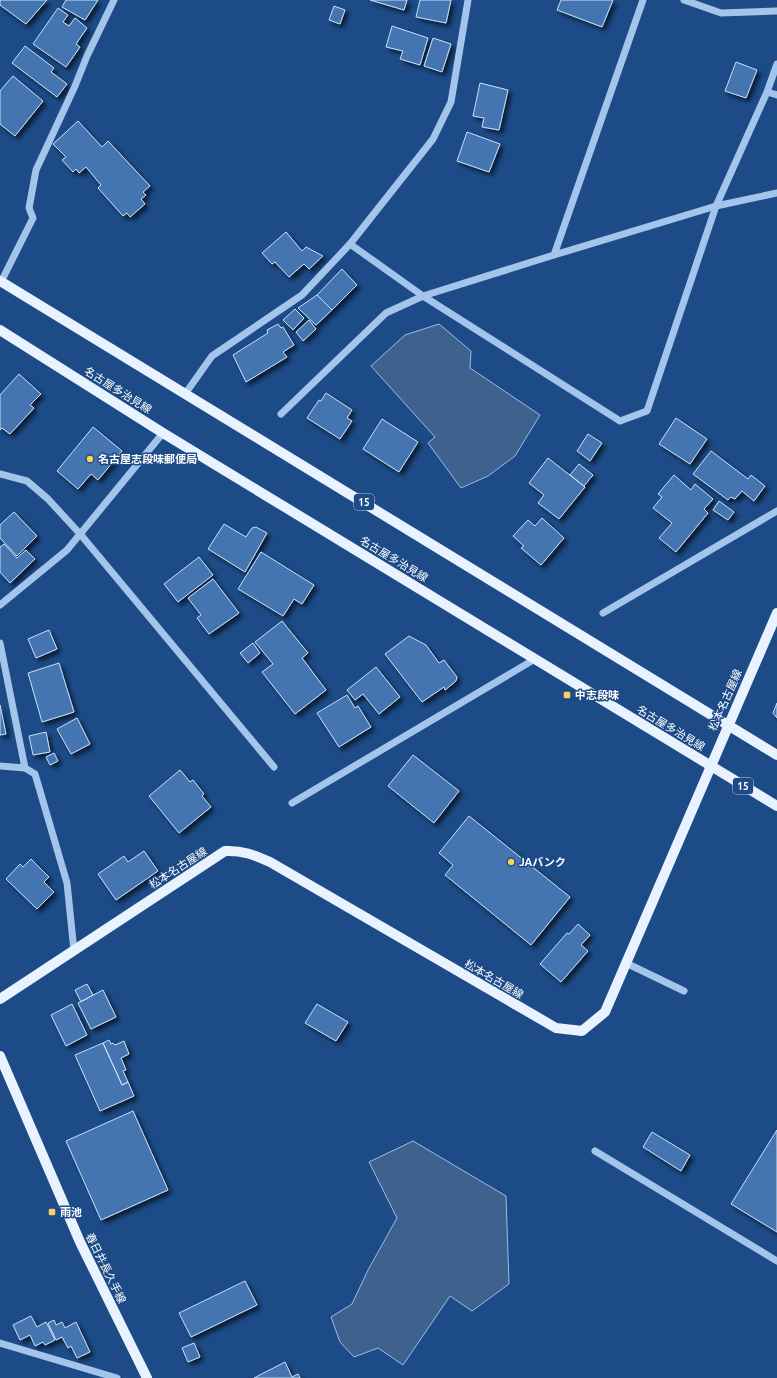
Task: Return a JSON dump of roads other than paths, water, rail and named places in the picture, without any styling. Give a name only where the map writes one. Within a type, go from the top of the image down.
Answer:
[{"type":"main road","name":"15","points":[[1,282],[777,755]]},
{"type":"main road","name":"名古屋多治見線","points":[[0,330],[163,433],[777,806]]},
{"type":"main road","name":"松本名古屋線","points":[[0,999],[225,851],[236,850],[250,853],[270,862],[556,1028],[582,1031],[605,1012],[777,613]]},
{"type":"main road","name":"春日井長久手線","points":[[0,1056],[80,1242],[147,1378]]},
{"type":"street","points":[[1,282],[33,218],[30,208],[36,170],[75,86],[86,56],[114,0]]},
{"type":"street","points":[[185,394],[212,356],[302,295],[350,244],[433,139],[451,102],[468,0]]},
{"type":"street","points":[[554,255],[643,0]]},
{"type":"street","points":[[684,0],[721,13],[777,11]]},
{"type":"street","points":[[350,244],[423,296],[620,421],[647,410],[716,206],[767,92],[777,64]]},
{"type":"street","points":[[767,92],[777,95]]},
{"type":"street","points":[[281,414],[386,313],[423,296],[716,206],[777,193]]},
{"type":"street","points":[[0,605],[67,550],[163,433]]},
{"type":"street","points":[[0,474],[28,481],[48,499],[274,766]]},
{"type":"street","points":[[603,613],[777,511]]},
{"type":"street","points":[[0,643],[25,768]]},
{"type":"street","points":[[292,803],[535,659]]},
{"type":"street","points":[[0,766],[25,768],[35,774],[66,883],[74,951]]},
{"type":"street","points":[[626,963],[684,991]]},
{"type":"street","points":[[595,1151],[777,1261]]},
{"type":"street","points":[[0,1343],[117,1378]]},
{"type":"water","points":[[439,324],[471,351],[470,368],[540,415],[515,456],[488,476],[461,488],[428,443],[435,437],[371,366],[405,335]]},
{"type":"water","points":[[413,1141],[506,1196],[509,1284],[472,1311],[450,1296],[403,1365],[378,1348],[354,1357],[340,1342],[331,1317],[352,1304],[368,1270],[397,1218],[369,1162]]},
{"type":"place","name":"名古屋志段味郵便局","points":[[90,459]]},
{"type":"place","name":"中志段味","points":[[567,695]]},
{"type":"place","name":"JAバンク","points":[[511,862]]},
{"type":"place","name":"雨池","points":[[52,1212]]}]
